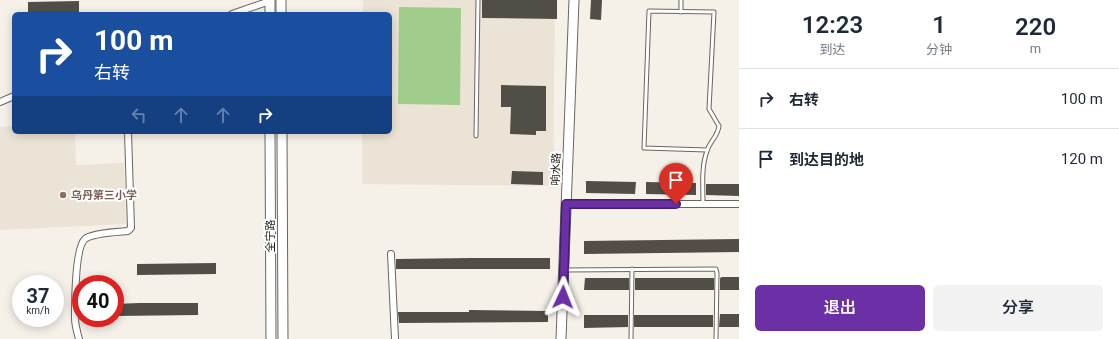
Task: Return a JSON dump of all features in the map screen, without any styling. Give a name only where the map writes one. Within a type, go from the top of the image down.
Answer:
[{"type":"main road","points":[[281,0],[281,12]]},
{"type":"main road","name":"响水路","points":[[561,339],[574,0]]},
{"type":"main road","points":[[270,1],[270,12]]},
{"type":"main road","name":"全宁路","points":[[270,134],[271,339]]},
{"type":"main road","name":"全宁路","points":[[282,134],[283,339]]},
{"type":"street","points":[[238,12],[270,1]]},
{"type":"street","points":[[0,102],[12,97]]},
{"type":"street","points":[[79,339],[75,319],[75,306],[76,275],[81,245],[86,238],[128,231],[131,228],[128,134]]},
{"type":"street","points":[[566,204],[739,204]]},
{"type":"street","points":[[391,254],[395,339]]},
{"type":"lane","points":[[476,136],[478,0]]},
{"type":"lane","points":[[681,0],[681,12]]},
{"type":"lane","points":[[703,204],[703,171],[707,150],[718,134],[719,126],[709,109],[714,12],[649,11],[644,148],[707,150]]},
{"type":"lane","points":[[631,339],[632,269]]},
{"type":"lane","points":[[564,270],[716,269],[716,339]]},
{"type":"shaded area","points":[[363,0],[555,0],[553,186],[362,184],[362,134],[392,134],[392,12],[363,12]]},
{"type":"shaded area","name":"乌丹第三小学","points":[[12,126],[12,134],[75,134],[76,165],[124,163],[126,224],[0,230],[0,127]]},
{"type":"green space","points":[[399,7],[461,8],[460,105],[398,104]]},
{"type":"building","points":[[482,0],[557,0],[557,19],[482,18]]},
{"type":"building","points":[[591,0],[602,0],[601,20],[590,19]]},
{"type":"building","points":[[79,1],[79,12],[28,12],[28,2]]},
{"type":"building","points":[[501,85],[546,86],[546,131],[536,131],[536,135],[510,134],[511,107],[501,107]]},
{"type":"building","points":[[512,171],[543,172],[543,185],[511,184]]},
{"type":"building","points":[[586,181],[636,182],[635,194],[586,193]]},
{"type":"building","points":[[646,182],[696,183],[696,195],[646,194]]},
{"type":"building","points":[[706,184],[739,184],[739,196],[706,195]]},
{"type":"building","points":[[739,239],[739,252],[584,254],[584,241]]},
{"type":"building","points":[[550,258],[550,269],[396,269],[396,259]]},
{"type":"building","points":[[216,263],[216,274],[137,275],[137,264]]},
{"type":"building","points":[[739,277],[739,290],[720,290],[720,278]]},
{"type":"building","points":[[585,278],[629,278],[629,290],[584,290]]},
{"type":"building","points":[[635,278],[714,278],[714,290],[635,290]]},
{"type":"building","points":[[198,303],[198,315],[124,316],[124,304]]},
{"type":"building","points":[[469,310],[548,311],[548,322],[399,323],[398,312],[469,312]]},
{"type":"building","points":[[720,314],[739,314],[739,327],[719,327]]},
{"type":"building","points":[[584,315],[628,315],[628,327],[584,328]]},
{"type":"building","points":[[634,315],[713,315],[713,327],[634,327]]},
{"type":"place","name":"乌丹第三小学","points":[[63,195]]},
{"type":"route","points":[[563,297],[566,204],[676,204]]}]
